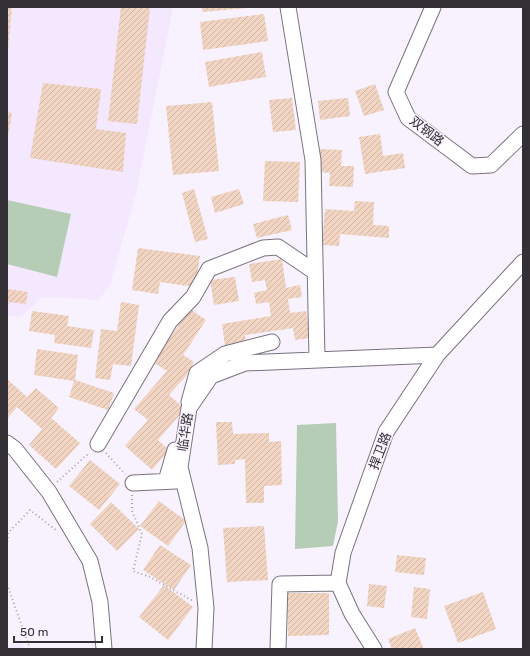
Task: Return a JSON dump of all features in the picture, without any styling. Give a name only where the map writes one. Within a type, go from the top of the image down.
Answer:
[{"type":"street","points":[[288,7],[313,160],[317,360]]},
{"type":"street","name":"双钢路","points":[[433,7],[396,92],[408,118],[472,166],[491,165],[523,134]]},
{"type":"street","points":[[98,444],[170,321],[193,297],[210,269],[263,248],[278,247],[315,272]]},
{"type":"street","name":"捍卫路","points":[[338,583],[343,553],[386,432],[437,354],[523,262]]},
{"type":"street","points":[[166,481],[197,373],[225,354],[272,342]]},
{"type":"street","name":"临华路","points":[[204,649],[206,608],[200,548],[180,467],[189,408],[211,376],[245,363],[437,354]]},
{"type":"street","points":[[7,443],[15,449],[48,490],[90,562],[100,602],[104,649]]},
{"type":"street","points":[[133,483],[183,481]]},
{"type":"street","points":[[278,649],[280,584],[338,583],[352,614],[374,649]]},
{"type":"path","points":[[48,490],[98,444],[133,483],[132,511],[142,534],[134,571],[150,577],[206,608]]},
{"type":"path","points":[[7,546],[8,533],[30,510],[62,536],[74,534]]},
{"type":"path","points":[[7,584],[30,649]]},
{"type":"shaded area","points":[[7,7],[173,7],[137,189],[110,285],[99,300],[42,297],[21,317],[7,316]]},
{"type":"shaded area","points":[[22,643],[24,649],[7,649],[7,646]]},
{"type":"green space","points":[[7,200],[71,214],[57,277],[7,264]]},
{"type":"green space","points":[[336,423],[338,521],[333,546],[295,549],[297,425]]},
{"type":"building","points":[[7,7],[12,7],[8,50],[7,50]]},
{"type":"building","points":[[121,7],[150,7],[137,124],[108,121]]},
{"type":"building","points":[[202,7],[247,7],[247,8],[202,12]]},
{"type":"building","points":[[264,14],[268,41],[203,50],[200,22]]},
{"type":"building","points":[[262,52],[266,77],[209,87],[205,62]]},
{"type":"building","points":[[43,83],[101,89],[96,129],[126,133],[123,172],[30,158]]},
{"type":"building","points":[[375,84],[384,110],[364,116],[355,91]]},
{"type":"building","points":[[292,98],[296,130],[273,132],[269,100]]},
{"type":"building","points":[[348,98],[350,116],[320,120],[318,101]]},
{"type":"building","points":[[212,102],[219,171],[173,175],[166,106]]},
{"type":"building","points":[[7,112],[12,113],[8,136],[7,136]]},
{"type":"building","points":[[380,134],[383,156],[403,153],[405,168],[365,174],[359,137]]},
{"type":"building","points":[[320,149],[342,150],[341,166],[354,166],[353,187],[329,186],[330,173],[319,172]]},
{"type":"building","points":[[265,161],[300,162],[298,202],[263,201]]},
{"type":"building","points":[[194,189],[208,239],[195,242],[182,193]]},
{"type":"building","points":[[239,189],[244,204],[215,213],[211,197]]},
{"type":"building","points":[[355,201],[374,202],[373,225],[389,226],[389,238],[340,234],[339,246],[322,245],[325,209],[354,211]]},
{"type":"building","points":[[288,215],[292,230],[257,238],[253,224]]},
{"type":"building","points":[[138,248],[200,256],[195,287],[160,282],[158,294],[132,290]]},
{"type":"building","points":[[282,259],[286,288],[300,285],[302,297],[288,299],[290,313],[306,311],[310,338],[295,340],[293,328],[245,335],[246,343],[225,346],[222,324],[271,316],[269,302],[256,304],[254,293],[267,290],[265,280],[252,282],[249,264]]},
{"type":"building","points":[[235,277],[239,301],[214,305],[210,280]]},
{"type":"building","points":[[7,289],[28,292],[26,304],[9,302],[7,307]]},
{"type":"building","points":[[121,302],[139,305],[131,366],[113,364],[110,380],[95,378],[101,329],[117,331]]},
{"type":"building","points":[[190,309],[206,320],[183,355],[194,362],[186,376],[169,395],[185,409],[158,440],[169,450],[152,470],[125,446],[148,420],[134,409],[167,371],[153,362]]},
{"type":"building","points":[[32,311],[69,316],[67,326],[94,330],[91,348],[54,343],[55,335],[29,331]]},
{"type":"building","points":[[37,349],[78,355],[75,380],[114,393],[108,410],[69,397],[74,381],[34,375]]},
{"type":"building","points":[[7,379],[27,397],[36,388],[59,408],[51,418],[80,443],[56,469],[29,445],[42,429],[17,407],[7,419]]},
{"type":"building","points":[[216,422],[232,422],[233,434],[269,433],[269,442],[281,441],[282,485],[264,486],[264,503],[246,503],[245,459],[235,460],[235,464],[218,465]]},
{"type":"building","points":[[90,460],[120,484],[99,510],[69,486]]},
{"type":"building","points":[[159,501],[186,521],[168,546],[140,526]]},
{"type":"building","points":[[111,502],[139,529],[117,551],[90,524]]},
{"type":"building","points":[[264,526],[268,580],[227,582],[223,528]]},
{"type":"building","points":[[160,545],[191,565],[174,590],[143,570]]},
{"type":"building","points":[[397,555],[426,558],[424,575],[395,572]]},
{"type":"building","points":[[369,584],[387,586],[384,608],[367,606]]},
{"type":"building","points":[[164,585],[193,607],[168,640],[139,617]]},
{"type":"building","points":[[414,587],[430,589],[427,619],[411,617]]},
{"type":"building","points":[[483,592],[496,629],[458,643],[444,606]]},
{"type":"building","points":[[287,593],[329,593],[329,635],[288,636]]},
{"type":"building","points":[[415,628],[424,649],[392,649],[388,639]]}]
